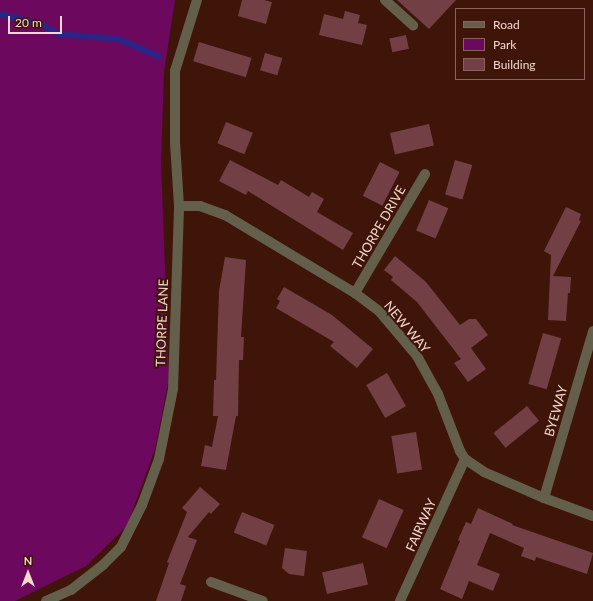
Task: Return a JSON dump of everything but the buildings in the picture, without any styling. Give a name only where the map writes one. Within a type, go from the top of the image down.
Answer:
[{"type":"street","name":"THORPE LANE","points":[[46,601],[71,590],[103,565],[121,547],[142,505],[159,459],[173,389],[179,206],[175,142],[175,71],[197,0]]},
{"type":"street","points":[[385,0],[413,25]]},
{"type":"street","name":"THORPE DRIVE","points":[[355,293],[425,174]]},
{"type":"street","name":"NEW WAY","points":[[179,206],[200,206],[225,215],[355,293],[379,311],[417,356],[438,394],[460,451],[465,459],[484,472],[544,498],[593,516]]},
{"type":"street","name":"BYEWAY","points":[[544,498],[593,332]]},
{"type":"street","name":"FAIRWAY","points":[[400,601],[465,459]]},
{"type":"street","points":[[211,582],[263,601]]},
{"type":"green space","points":[[0,0],[175,0],[164,72],[161,161],[169,378],[155,449],[127,526],[86,566],[15,601],[0,601]]},
{"type":"waterway","points":[[0,14],[41,24],[58,34],[119,39],[158,56]]}]
